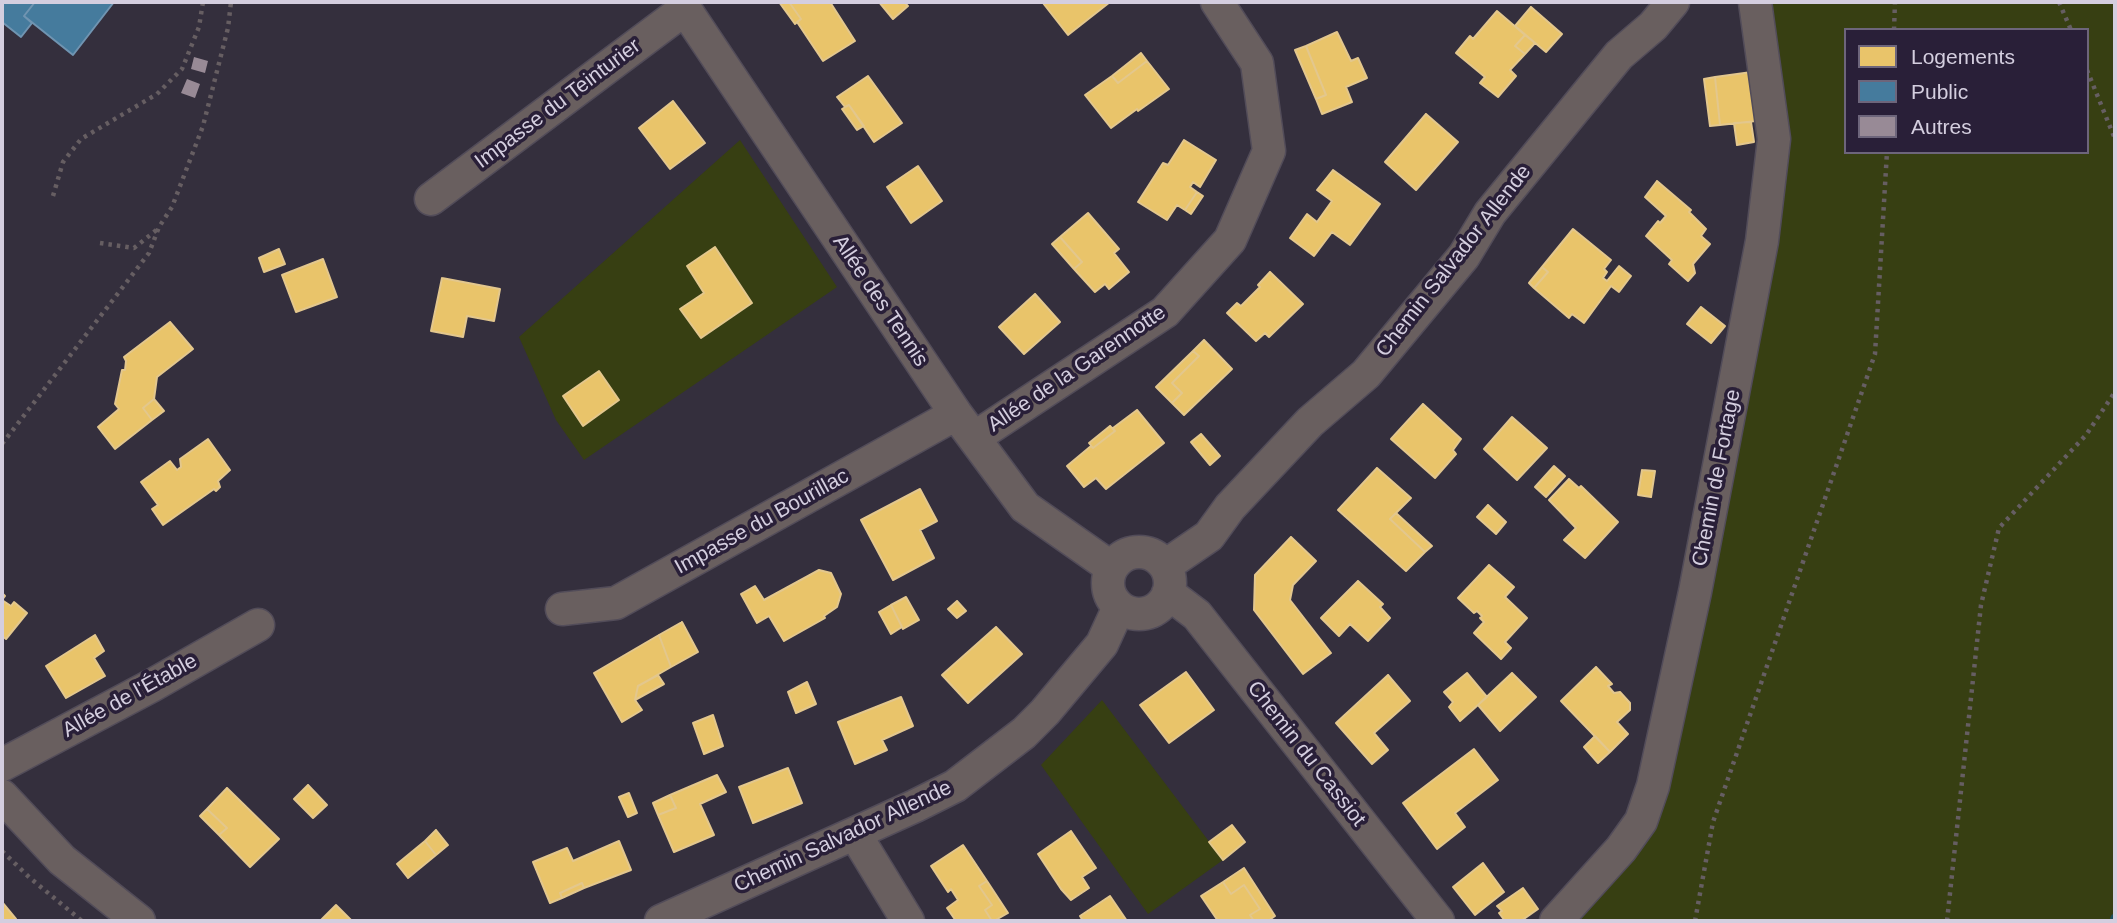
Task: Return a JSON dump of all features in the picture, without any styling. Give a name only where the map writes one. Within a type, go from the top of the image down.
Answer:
[{"type":"street","name":"Allée de la Garennotte","points":[[965,426],[1165,312],[1230,240],[1269,151],[1256,63],[1217,2]]},
{"type":"street","name":"Chemin Salvador Allende","points":[[1167,580],[1209,536],[1230,507],[1310,422],[1366,374],[1464,256],[1490,213],[1619,55],[1653,26],[1672,2]]},
{"type":"street","name":"Chemin de Fortage","points":[[1556,921],[1621,849],[1641,821],[1653,786],[1695,592],[1762,242],[1774,139],[1755,2]]},
{"type":"street","name":"Allée des Tennis","points":[[683,6],[965,426],[1025,507],[1112,568]]},
{"type":"street","name":"Impasse du Teinturier","points":[[431,199],[683,6]]},
{"type":"street","name":"Impasse du Bourillac","points":[[562,608],[617,603],[965,426]]},
{"type":"street","points":[[1132,553],[1144,553],[1156,558],[1167,580],[1161,606],[1148,613],[1132,614],[1119,607],[1108,589],[1112,568],[1121,558],[1132,553]]},
{"type":"street","name":"Chemin du Cassiot","points":[[1167,580],[1438,921]]},
{"type":"street","name":"Chemin Salvador Allende","points":[[661,921],[955,786],[1024,733],[1068,686],[1102,644],[1119,607]]},
{"type":"street","name":"Allée de l'Étable","points":[[2,765],[151,686],[258,625]]},
{"type":"street","points":[[2,796],[62,860],[138,919]]},
{"type":"street","points":[[855,834],[908,921]]},
{"type":"path","points":[[52,196],[63,162],[81,139],[156,94],[182,69],[200,27],[203,2]]},
{"type":"path","points":[[2,443],[149,253],[159,227],[172,207],[204,126],[228,28],[231,2]]},
{"type":"path","points":[[1894,28],[1895,2]]},
{"type":"path","points":[[2059,2],[2070,28]]},
{"type":"path","points":[[2089,75],[2115,139]]},
{"type":"path","points":[[1695,921],[1713,822],[1875,354],[1887,154]]},
{"type":"path","points":[[100,243],[134,248],[159,227]]},
{"type":"path","points":[[1947,921],[1981,605],[1999,528],[2086,435],[2115,392]]},
{"type":"path","points":[[2,851],[82,921]]},
{"type":"green space","points":[[1755,2],[2115,2],[2115,921],[1544,921],[1641,821],[1762,241]]},
{"type":"green space","points":[[740,140],[837,287],[584,460],[556,420],[519,337]]},
{"type":"green space","points":[[1102,700],[1223,860],[1148,914],[1041,765]]},
{"type":"building: Logements","points":[[779,2],[789,2],[801,19],[795,24]]},
{"type":"building: Logements","points":[[789,2],[830,2],[855,41],[823,61],[797,22],[801,19]]},
{"type":"building: Logements","points":[[879,2],[904,2],[908,6],[893,19]]},
{"type":"building: Logements","points":[[1110,2],[1068,35],[1043,3]]},
{"type":"building: Logements","points":[[1531,7],[1562,34],[1546,52],[1515,26]]},
{"type":"building: Logements","points":[[1497,11],[1525,35],[1515,46],[1525,54],[1510,70],[1516,76],[1498,97],[1480,83],[1485,77],[1456,53],[1470,36],[1473,39]]},
{"type":"building: Logements","points":[[1337,32],[1351,61],[1358,58],[1367,78],[1346,87],[1352,102],[1322,114],[1316,99],[1326,95],[1306,46]]},
{"type":"building: Logements","points":[[1525,35],[1535,43],[1525,54],[1515,46]]},
{"type":"building: Logements","points":[[1306,46],[1326,95],[1316,99],[1295,50]]},
{"type":"building: Logements","points":[[1141,53],[1147,61],[1118,83],[1112,76]]},
{"type":"building: Logements","points":[[1147,61],[1169,89],[1111,128],[1085,95],[1112,76],[1118,83]]},
{"type":"building: Logements","points":[[1759,71],[1765,120],[1720,125],[1715,77]]},
{"type":"building: Logements","points":[[868,76],[902,123],[874,142],[849,105],[845,107],[837,97]]},
{"type":"building: Logements","points":[[1715,77],[1720,125],[1710,126],[1704,79]]},
{"type":"building: Logements","points":[[673,101],[705,143],[670,169],[639,128]]},
{"type":"building: Logements","points":[[849,105],[864,126],[857,130],[842,109]]},
{"type":"building: Logements","points":[[1426,114],[1458,142],[1416,190],[1385,162]]},
{"type":"building: Logements","points":[[1751,122],[1754,142],[1737,145],[1734,123]]},
{"type":"building: Logements","points":[[1184,140],[1216,160],[1200,187],[1193,182],[1190,187],[1197,192],[1185,210],[1177,205],[1167,220],[1138,202],[1163,163],[1168,165]]},
{"type":"building: Logements","points":[[918,166],[942,201],[911,223],[887,187]]},
{"type":"building: Logements","points":[[1333,170],[1380,204],[1350,245],[1332,232],[1314,256],[1290,238],[1307,214],[1317,222],[1332,201],[1317,190]]},
{"type":"building: Logements","points":[[1657,181],[1691,210],[1689,212],[1706,229],[1701,236],[1710,244],[1693,264],[1695,273],[1688,281],[1669,264],[1672,260],[1646,236],[1658,221],[1660,223],[1666,216],[1645,197]]},
{"type":"building: Logements","points":[[1197,192],[1203,196],[1191,214],[1185,210]]},
{"type":"building: Logements","points":[[1088,213],[1119,249],[1114,253],[1129,272],[1109,289],[1105,284],[1095,292],[1074,269],[1082,262],[1060,237]]},
{"type":"building: Logements","points":[[1573,229],[1611,260],[1604,269],[1607,272],[1603,278],[1607,281],[1619,266],[1631,276],[1619,292],[1611,286],[1584,323],[1572,314],[1569,318],[1534,288],[1548,272],[1542,267]]},
{"type":"building: Logements","points":[[1060,237],[1082,262],[1074,269],[1052,244]]},
{"type":"building: Logements","points":[[715,247],[752,303],[701,338],[680,309],[704,293],[687,266]]},
{"type":"building: Logements","points":[[279,249],[285,264],[264,272],[259,258]]},
{"type":"building: Logements","points":[[323,259],[337,297],[296,312],[282,275]]},
{"type":"building: Logements","points":[[1542,267],[1548,272],[1534,288],[1529,283]]},
{"type":"building: Logements","points":[[1270,272],[1303,304],[1269,337],[1265,333],[1256,341],[1227,313],[1237,303],[1241,306],[1260,287],[1258,285]]},
{"type":"building: Logements","points":[[442,278],[500,289],[494,321],[467,316],[463,337],[431,331]]},
{"type":"building: Logements","points":[[1035,294],[1060,322],[1024,354],[999,327]]},
{"type":"building: Logements","points":[[1701,307],[1725,326],[1711,343],[1687,324]]},
{"type":"building: Logements","points":[[170,322],[193,349],[157,377],[154,399],[143,408],[152,420],[115,449],[98,427],[119,409],[115,404],[122,370],[125,370],[124,357]]},
{"type":"building: Logements","points":[[1204,340],[1232,369],[1184,415],[1172,403],[1182,393],[1172,383],[1199,356],[1193,351]]},
{"type":"building: Logements","points":[[1193,351],[1199,356],[1172,383],[1182,393],[1172,403],[1156,387]]},
{"type":"building: Logements","points":[[599,371],[619,400],[583,426],[563,396]]},
{"type":"building: Logements","points":[[154,399],[164,411],[152,420],[143,408]]},
{"type":"building: Logements","points":[[1423,404],[1461,439],[1453,450],[1456,454],[1435,478],[1391,439]]},
{"type":"building: Logements","points":[[1137,410],[1164,443],[1106,489],[1096,478],[1084,487],[1067,466],[1115,431],[1113,428]]},
{"type":"building: Logements","points":[[1512,417],[1547,448],[1517,480],[1484,449]]},
{"type":"building: Logements","points":[[1110,426],[1115,431],[1093,448],[1089,443]]},
{"type":"building: Logements","points":[[1201,434],[1220,456],[1210,465],[1191,442]]},
{"type":"building: Logements","points":[[208,439],[230,470],[218,481],[220,487],[216,491],[214,489],[163,525],[152,509],[158,505],[141,482],[170,461],[177,470],[181,467],[180,459]]},
{"type":"building: Logements","points":[[1554,466],[1565,476],[1546,497],[1535,487]]},
{"type":"building: Logements","points":[[1377,468],[1411,498],[1390,519],[1425,552],[1406,571],[1338,510]]},
{"type":"building: Logements","points":[[1642,470],[1655,471],[1651,497],[1638,495]]},
{"type":"building: Logements","points":[[1569,479],[1579,488],[1581,486],[1618,522],[1585,558],[1564,540],[1576,528],[1549,500]]},
{"type":"building: Logements","points":[[920,489],[937,521],[920,530],[934,558],[893,580],[861,520]]},
{"type":"building: Logements","points":[[1488,505],[1506,522],[1496,534],[1477,517]]},
{"type":"building: Logements","points":[[1396,513],[1432,546],[1425,552],[1390,519]]},
{"type":"building: Logements","points":[[1291,537],[1316,561],[1293,585],[1290,600],[1331,653],[1303,674],[1254,610],[1255,575]]},
{"type":"building: Logements","points":[[1489,565],[1514,587],[1505,597],[1527,618],[1505,642],[1511,648],[1501,659],[1474,633],[1484,622],[1480,618],[1482,616],[1477,611],[1474,613],[1458,598]]},
{"type":"building: Logements","points":[[819,570],[831,573],[841,594],[837,607],[824,616],[825,618],[784,641],[769,616],[757,623],[741,594],[755,586],[764,600]]},
{"type":"building: Logements","points":[[1358,581],[1383,604],[1380,607],[1390,618],[1368,641],[1350,624],[1339,636],[1321,618]]},
{"type":"building: Logements","points":[[906,597],[919,620],[903,629],[891,605]]},
{"type":"building: Logements","points":[[2,600],[11,606],[14,602],[27,613],[6,639],[2,636]]},
{"type":"building: Logements","points":[[957,601],[966,611],[957,618],[948,609]]},
{"type":"building: Logements","points":[[891,605],[902,627],[891,634],[879,612]]},
{"type":"building: Logements","points":[[682,622],[698,652],[671,667],[659,635]]},
{"type":"building: Logements","points":[[996,627],[1022,654],[968,703],[942,675]]},
{"type":"building: Logements","points":[[95,635],[104,651],[94,658],[105,676],[66,698],[46,666]]},
{"type":"building: Logements","points":[[659,635],[671,667],[638,686],[635,700],[642,710],[622,722],[594,673]]},
{"type":"building: Logements","points":[[1596,667],[1612,684],[1608,686],[1614,693],[1620,692],[1630,703],[1630,710],[1617,722],[1628,734],[1610,752],[1561,701]]},
{"type":"building: Logements","points":[[1186,672],[1214,710],[1169,743],[1140,705]]},
{"type":"building: Logements","points":[[1467,673],[1487,697],[1460,721],[1449,707],[1453,702],[1444,692]]},
{"type":"building: Logements","points":[[1512,673],[1536,697],[1500,731],[1478,705]]},
{"type":"building: Logements","points":[[658,675],[664,684],[635,700],[638,686]]},
{"type":"building: Logements","points":[[1388,675],[1410,701],[1374,733],[1388,750],[1372,764],[1336,723]]},
{"type":"building: Logements","points":[[807,682],[816,704],[796,713],[788,692]]},
{"type":"building: Logements","points":[[901,697],[913,726],[882,740],[887,750],[855,764],[838,722]]},
{"type":"building: Logements","points":[[713,715],[723,746],[704,754],[693,723]]},
{"type":"building: Logements","points":[[1595,736],[1610,752],[1598,763],[1584,747]]},
{"type":"building: Logements","points":[[1474,749],[1498,780],[1455,813],[1465,827],[1437,849],[1403,803]]},
{"type":"building: Logements","points":[[788,768],[802,803],[753,823],[739,787]]},
{"type":"building: Logements","points":[[717,775],[726,792],[700,804],[714,835],[674,852],[658,815],[676,808],[670,795]]},
{"type":"building: Logements","points":[[308,785],[327,805],[313,818],[294,799]]},
{"type":"building: Logements","points":[[227,788],[279,839],[250,867],[219,835],[227,828],[207,809]]},
{"type":"building: Logements","points":[[629,793],[637,813],[628,817],[619,797]]},
{"type":"building: Logements","points":[[670,795],[676,808],[658,815],[653,803]]},
{"type":"building: Logements","points":[[207,809],[227,828],[219,835],[200,816]]},
{"type":"building: Logements","points":[[1232,825],[1245,842],[1223,860],[1209,842]]},
{"type":"building: Logements","points":[[436,830],[448,845],[436,855],[425,841]]},
{"type":"building: Logements","points":[[1071,831],[1096,868],[1082,877],[1089,888],[1071,900],[1038,854]]},
{"type":"building: Logements","points":[[425,841],[436,855],[408,878],[397,864]]},
{"type":"building: Logements","points":[[619,841],[631,870],[584,888],[582,883],[560,893],[562,898],[550,903],[533,862],[567,848],[573,861]]},
{"type":"building: Logements","points":[[963,845],[987,881],[979,886],[992,905],[985,910],[992,921],[956,921],[947,908],[958,900],[951,889],[948,892],[931,866]]},
{"type":"building: Logements","points":[[1483,863],[1504,892],[1475,915],[1453,887]]},
{"type":"building: Logements","points":[[1244,868],[1275,916],[1268,921],[1254,921],[1250,915],[1260,909],[1244,885],[1231,894],[1223,882]]},
{"type":"building: Logements","points":[[987,881],[1008,913],[994,921],[985,910],[992,905],[979,886]]},
{"type":"building: Logements","points":[[1223,882],[1231,894],[1244,885],[1260,909],[1250,915],[1254,921],[1218,921],[1201,896]]},
{"type":"building: Logements","points":[[582,883],[584,888],[562,898],[560,893]]},
{"type":"building: Logements","points":[[1523,888],[1538,909],[1521,921],[1505,921],[1497,906]]},
{"type":"building: Logements","points":[[1110,896],[1127,921],[1083,921],[1080,916]]},
{"type":"building: Logements","points":[[2,902],[16,919],[2,921]]},
{"type":"building: Logements","points":[[336,905],[352,921],[320,921]]},
{"type":"building: Public","points":[[2,2],[35,2],[24,16],[32,23],[21,37],[2,22]]},
{"type":"building: Public","points":[[35,2],[114,2],[73,55],[24,16]]},
{"type":"building: Autres","points":[[194,57],[208,61],[205,73],[191,69]]},
{"type":"building: Autres","points":[[187,79],[200,84],[195,98],[181,93]]}]
